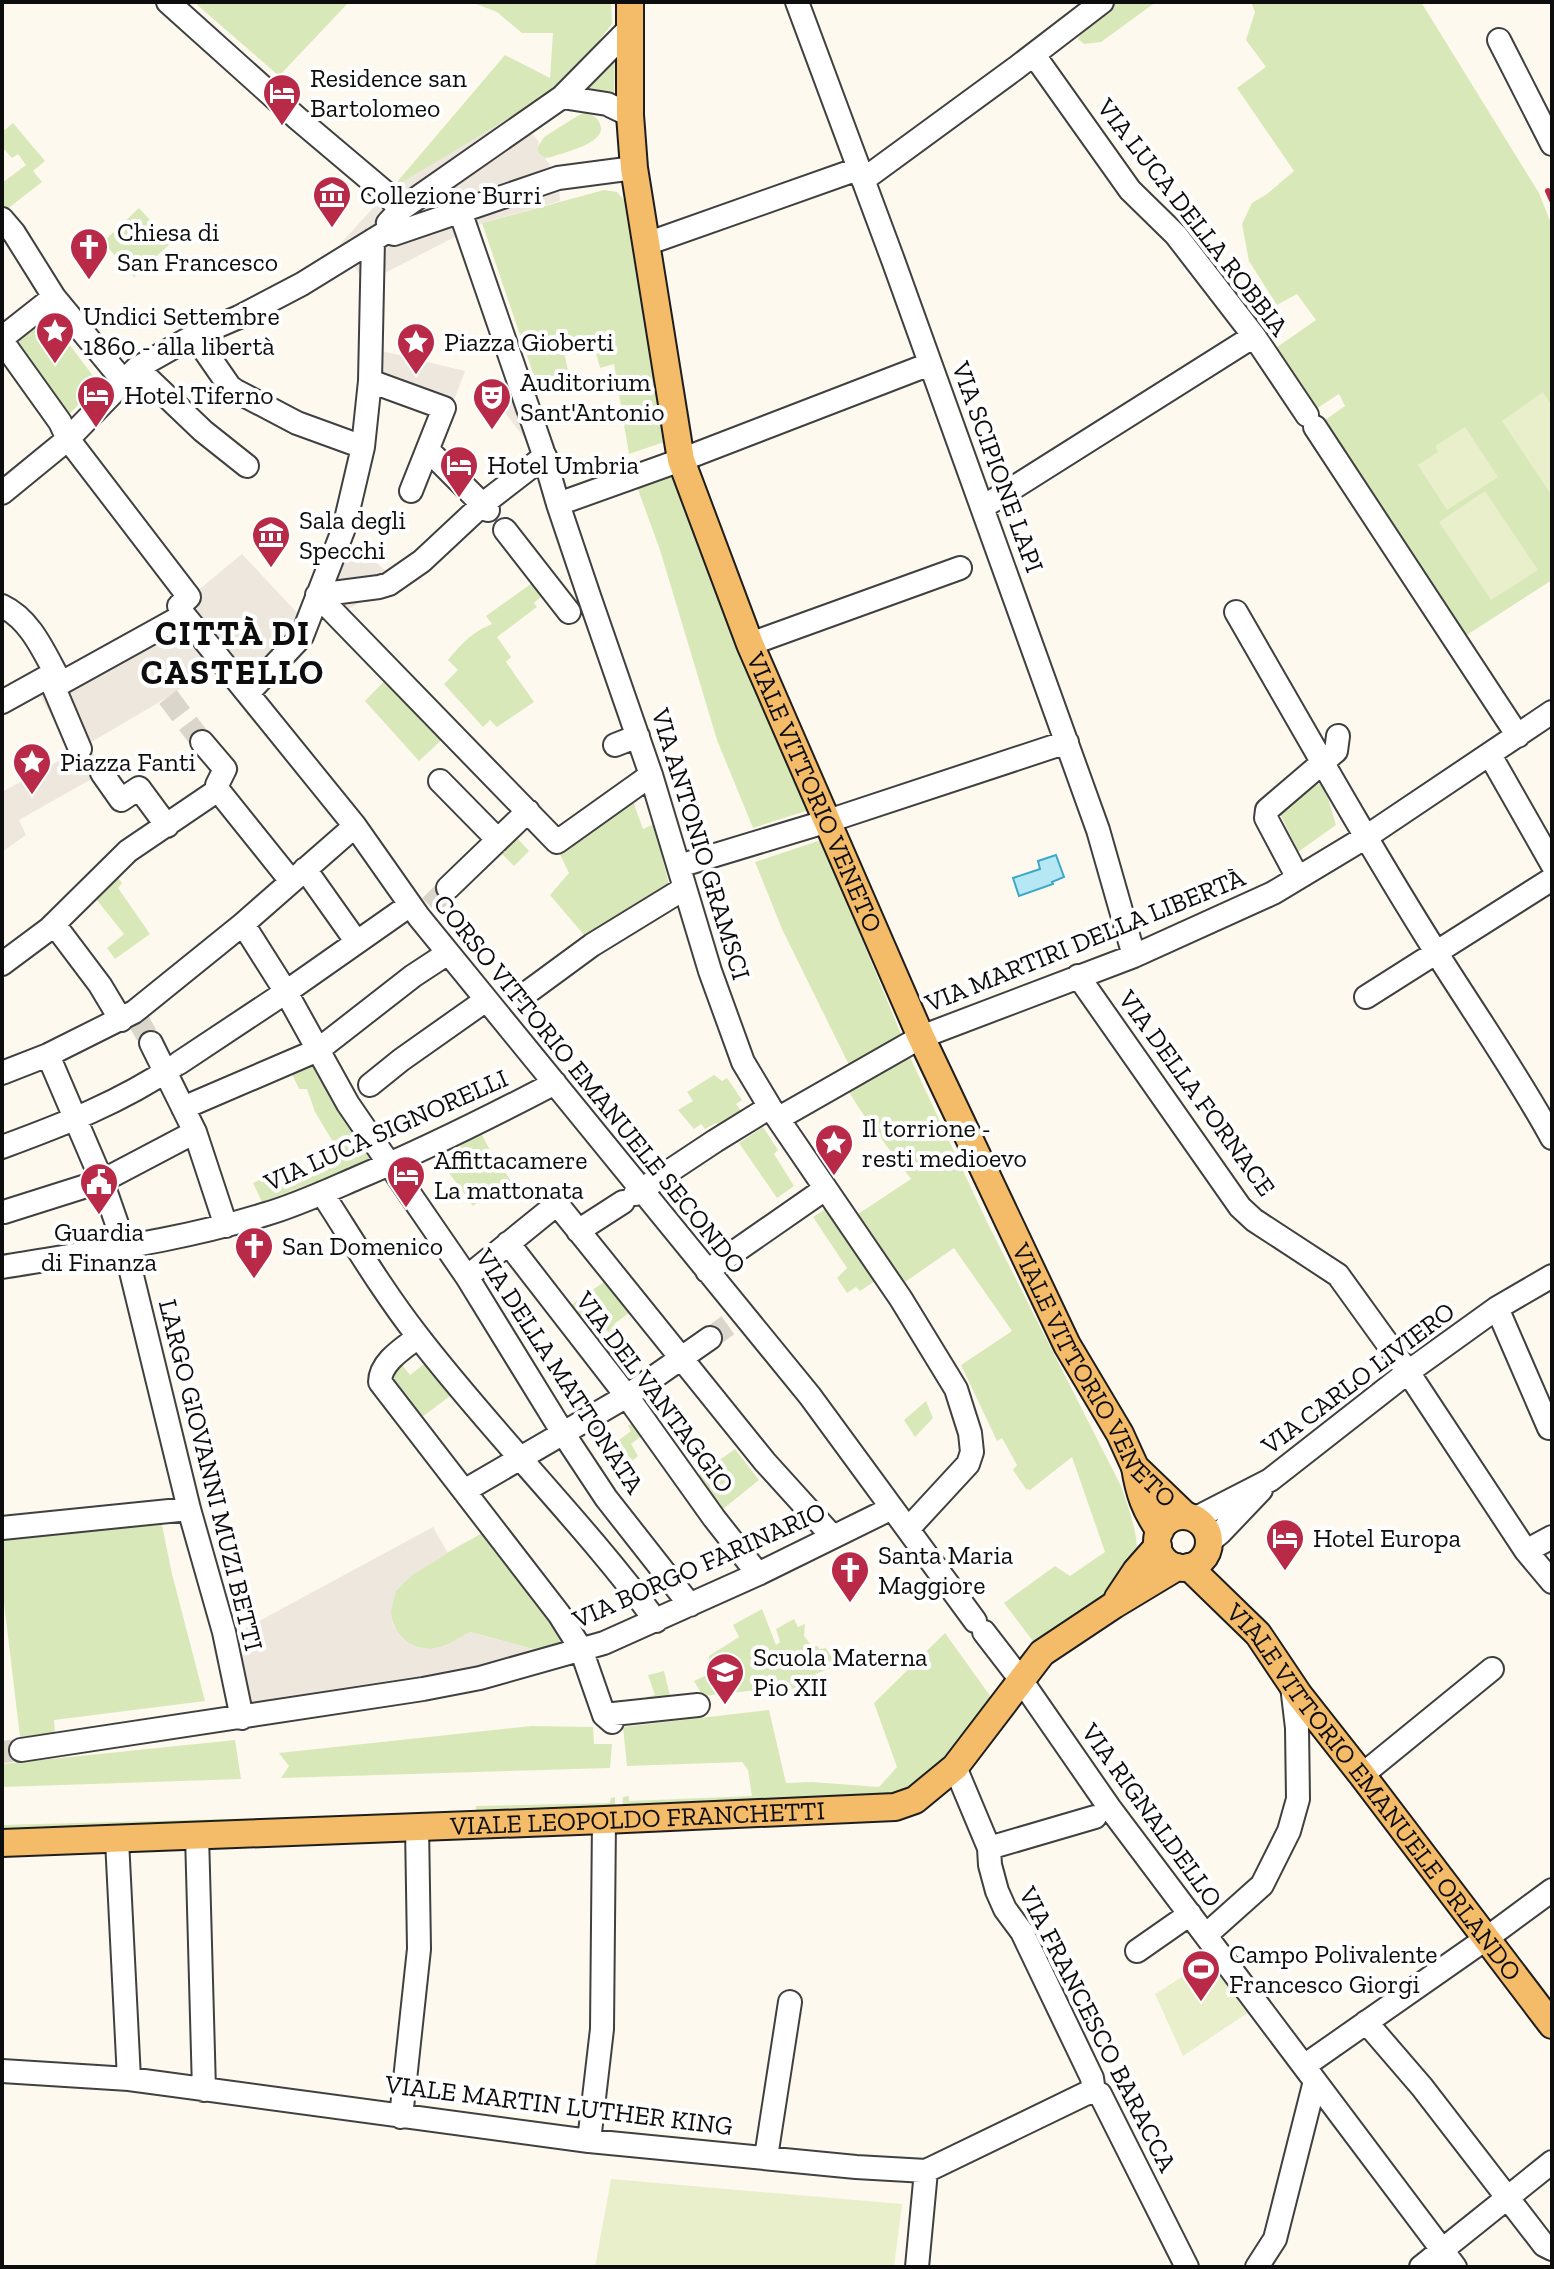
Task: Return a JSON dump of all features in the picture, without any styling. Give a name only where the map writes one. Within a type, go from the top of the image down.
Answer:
[{"type":"main road","name":"VIALE VITTORIO VENETO","points":[[631,14],[630,115],[634,168],[681,460],[750,644],[921,1037],[1067,1345],[1120,1434],[1135,1467],[1190,1518]]},
{"type":"main road","points":[[1114,1605],[1159,1539],[1171,1519],[1190,1518],[1205,1528],[1195,1557],[1164,1559],[1159,1539],[1139,1492],[1135,1467]]},
{"type":"main road","name":"VIALE LEOPOLDO FRANCHETTI","points":[[2,1843],[895,1807],[915,1800],[955,1767],[1042,1653],[1195,1557]]},
{"type":"main road","name":"VIALE VITTORIO EMANUELE ORLANDO","points":[[1195,1557],[1258,1634],[1292,1686],[1552,2025]]},
{"type":"street","points":[[168,2],[387,194],[388,226],[363,447],[344,528],[302,636],[249,692]]},
{"type":"street","name":"VIA SCIPIONE LAPI","points":[[797,2],[1067,742],[1098,830],[1134,956]]},
{"type":"street","points":[[646,244],[860,174],[1034,55],[1102,2]]},
{"type":"street","points":[[2,493],[68,439],[131,376],[190,338],[302,284],[388,226],[562,97],[631,14]]},
{"type":"street","points":[[1499,40],[1552,144]]},
{"type":"street","name":"VIA LUCA DELLA ROBBIA","points":[[1034,55],[1130,190],[1176,235],[1254,336],[1518,736]]},
{"type":"street","points":[[562,97],[607,104],[630,115]]},
{"type":"street","points":[[388,226],[394,234],[558,178],[634,168]]},
{"type":"street","name":"VIA ANTONIO GRAMSCI","points":[[460,211],[545,456],[558,504],[651,775],[710,971],[743,1062],[901,1299],[956,1389],[970,1433],[972,1452],[968,1464],[908,1529]]},
{"type":"street","points":[[2,219],[54,297],[131,376],[247,466]]},
{"type":"street","points":[[2,340],[54,297]]},
{"type":"street","points":[[983,507],[1254,336]]},
{"type":"street","name":"CORSO VITTORIO EMANUELE SECONDO","points":[[2,340],[60,422],[68,439],[249,692],[420,910],[448,953],[506,1002],[555,1083],[633,1195],[707,1271],[740,1317],[810,1396],[979,1626]]},
{"type":"street","points":[[205,351],[236,391],[297,423],[363,447]]},
{"type":"street","points":[[558,504],[681,460],[777,413],[851,385],[930,364]]},
{"type":"street","points":[[370,381],[444,408],[411,491]]},
{"type":"street","points":[[429,451],[486,507]]},
{"type":"street","points":[[317,595],[389,584],[422,561],[545,456]]},
{"type":"street","points":[[505,530],[569,612]]},
{"type":"street","points":[[750,644],[960,568]]},
{"type":"street","points":[[317,595],[557,842],[651,775]]},
{"type":"street","points":[[2,606],[16,612],[33,633],[50,684],[80,749]]},
{"type":"street","points":[[2,702],[50,684],[187,606]]},
{"type":"street","points":[[1236,612],[1366,837],[1436,953],[1528,1094],[1552,1138]]},
{"type":"street","name":"VIA MARTIRI DELLA LIBERTÀ","points":[[578,1231],[715,1141],[921,1037],[1134,956],[1273,893],[1366,837],[1552,712]]},
{"type":"street","points":[[615,745],[638,736]]},
{"type":"street","points":[[1298,878],[1266,818],[1267,810],[1336,751],[1338,736]]},
{"type":"street","points":[[202,742],[225,769],[217,785],[218,790],[356,941]]},
{"type":"street","points":[[370,1085],[401,1060],[506,1002],[592,945],[682,877],[828,821],[1067,742]]},
{"type":"street","points":[[1490,755],[1552,864]]},
{"type":"street","points":[[102,773],[121,800],[139,788],[167,826]]},
{"type":"street","points":[[440,781],[498,840]]},
{"type":"street","points":[[5,962],[54,924],[128,851],[218,790]]},
{"type":"street","points":[[448,888],[528,811]]},
{"type":"street","points":[[2,1073],[130,1016],[243,924],[355,826]]},
{"type":"street","points":[[1366,997],[1552,879]]},
{"type":"street","points":[[2,1147],[76,1119],[173,1067],[356,941],[420,910]]},
{"type":"street","points":[[54,924],[100,985],[130,1016]]},
{"type":"street","name":"VIA DELLA MATTONATA","points":[[243,924],[286,992],[348,1104],[467,1277],[563,1433],[606,1498],[690,1605]]},
{"type":"street","points":[[183,1108],[318,1050],[413,976],[448,953]]},
{"type":"street","name":"VIA DELLA FORNACE","points":[[1078,976],[1240,1207],[1254,1220],[1338,1275],[1408,1372],[1526,1551],[1552,1582]]},
{"type":"street","points":[[151,1043],[173,1067],[183,1108],[195,1132],[226,1226]]},
{"type":"street","name":"LARGO GIOVANNI MUZI BETTI","points":[[48,1055],[102,1181],[125,1247],[189,1509],[224,1632],[242,1718]]},
{"type":"street","name":"VIA LUCA SIGNORELLI","points":[[2,1267],[125,1247],[226,1226],[268,1213],[389,1165],[555,1083]]},
{"type":"street","points":[[4,1212],[102,1181],[195,1132]]},
{"type":"street","points":[[707,1271],[825,1189]]},
{"type":"street","points":[[322,1193],[418,1337],[519,1459],[607,1557],[656,1621]]},
{"type":"street","points":[[467,1277],[557,1204],[779,1478],[833,1537]]},
{"type":"street","name":"VIA DEL VANTAGGIO","points":[[503,1247],[627,1396],[758,1574]]},
{"type":"street","name":"VIA CARLO LIVIERO","points":[[1190,1518],[1270,1480],[1408,1372],[1497,1308],[1552,1276]]},
{"type":"street","points":[[1497,1308],[1549,1428]]},
{"type":"street","points":[[418,1337],[381,1371],[380,1382],[463,1496],[559,1614],[581,1649],[608,1719],[698,1705]]},
{"type":"street","points":[[463,1496],[519,1459],[627,1396],[710,1338]]},
{"type":"street","points":[[1195,1557],[1270,1480]]},
{"type":"street","points":[[574,1520],[606,1498]]},
{"type":"street","name":"VIA BORGO FARINARIO","points":[[21,1750],[242,1718],[480,1678],[604,1643],[758,1574],[892,1508]]},
{"type":"street","points":[[2,1528],[189,1509]]},
{"type":"street","points":[[1526,1551],[1552,1537]]},
{"type":"street","name":"VIA RIGNALDELLO","points":[[979,1626],[1021,1680],[1109,1807],[1448,2259]]},
{"type":"street","points":[[1362,1775],[1492,1669]]},
{"type":"street","points":[[1206,1935],[1262,1885],[1289,1831],[1298,1799],[1297,1728],[1292,1686]]},
{"type":"street","name":"VIA FRANCESCO BARACCA","points":[[955,1767],[989,1848],[990,1865],[1005,1909],[1022,1932],[1092,2078],[1094,2092],[1100,2094],[1187,2267]]},
{"type":"street","points":[[989,1848],[1095,1817]]},
{"type":"street","points":[[589,2141],[602,2029],[604,1820]]},
{"type":"street","points":[[401,2117],[419,1949],[417,1826]]},
{"type":"street","points":[[197,1835],[204,2090]]},
{"type":"street","points":[[117,1840],[129,2079]]},
{"type":"street","points":[[1257,2267],[1275,2239],[1309,2074],[1366,2022],[1552,1890]]},
{"type":"street","points":[[1137,1951],[1190,1914]]},
{"type":"street","points":[[766,2157],[790,2002]]},
{"type":"street","points":[[1366,2022],[1422,2087],[1544,2245],[1552,2249]]},
{"type":"street","name":"VIALE MARTIN LUTHER KING","points":[[2,2071],[129,2079],[589,2141],[926,2171],[1094,2092]]},
{"type":"street","points":[[1421,2267],[1448,2259],[1508,2196],[1552,2162]]},
{"type":"street","points":[[917,2267],[926,2171]]},
{"type":"green space","points":[[194,2],[349,2],[279,76]]},
{"type":"green space","points":[[471,2],[611,2],[612,24],[563,86],[401,184],[397,182],[505,55],[550,78],[553,33],[522,33],[497,12]]},
{"type":"green space","points":[[1116,2],[1156,2],[1101,42],[1084,44],[1078,39],[1084,27]]},
{"type":"green space","points":[[1251,2],[1421,2],[1539,193],[1552,226],[1552,580],[1456,642],[1315,427],[1345,406],[1339,394],[1307,415],[1267,354],[1316,320],[1297,294],[1277,305],[1249,261],[1242,224],[1252,203],[1294,171],[1237,88],[1266,67],[1246,40],[1255,12]]},
{"type":"green space","points":[[615,58],[614,93],[584,87]]},
{"type":"green space","points":[[585,113],[599,121],[601,131],[598,136],[584,146],[552,157],[545,158],[539,154],[537,148],[544,137]]},
{"type":"green space","points":[[13,123],[45,161],[33,171],[42,182],[2,213],[2,183],[26,165],[18,154],[12,158],[2,147],[2,127],[5,130]]},
{"type":"green space","points":[[604,190],[617,192],[624,200],[667,441],[629,454],[614,364],[600,368],[594,344],[564,352],[569,375],[537,385],[482,223]]},
{"type":"green space","points":[[139,208],[171,243],[134,277],[103,242]]},
{"type":"green space","points":[[47,315],[100,385],[69,414],[14,339]]},
{"type":"green space","points":[[1543,392],[1552,406],[1552,496],[1502,421]]},
{"type":"green space","points":[[1465,427],[1498,477],[1447,510],[1418,465],[1438,452],[1435,446]]},
{"type":"green space","points":[[673,472],[737,647],[809,810],[753,828],[717,740],[660,550],[636,484]]},
{"type":"green space","points":[[1485,491],[1538,570],[1491,600],[1439,522]]},
{"type":"green space","points":[[539,578],[548,591],[534,603],[537,607],[497,637],[511,657],[506,662],[534,702],[497,727],[490,720],[483,727],[444,684],[458,670],[448,660],[467,639],[492,624],[486,616]]},
{"type":"green space","points":[[391,674],[448,734],[419,761],[365,701]]},
{"type":"green space","points":[[1323,782],[1336,825],[1298,852],[1276,805]]},
{"type":"green space","points":[[631,796],[643,829],[654,824],[670,889],[590,942],[550,895],[569,873],[556,846]]},
{"type":"green space","points":[[510,830],[529,851],[514,866],[494,846]]},
{"type":"green space","points":[[821,840],[901,1034],[849,1065],[782,929],[755,862]]},
{"type":"green space","points":[[117,876],[122,883],[118,888],[150,934],[115,959],[107,948],[124,934],[92,894]]},
{"type":"green space","points":[[909,1055],[988,1224],[1121,1486],[1134,1529],[1137,1551],[1134,1572],[1039,1649],[1004,1603],[1055,1566],[1070,1576],[1105,1552],[1072,1457],[1030,1490],[1026,1489],[1013,1470],[1017,1465],[1002,1438],[997,1441],[961,1365],[1012,1331],[954,1248],[905,1282],[858,1214],[911,1179],[847,1089]]},
{"type":"green space","points":[[313,1058],[376,1159],[262,1202],[253,1183],[281,1171],[287,1183],[339,1163],[335,1155],[339,1152],[315,1112],[307,1089],[299,1089],[290,1070]]},
{"type":"green space","points":[[714,1075],[722,1081],[727,1078],[742,1100],[736,1104],[745,1116],[722,1131],[716,1123],[705,1129],[701,1124],[694,1129],[678,1110],[693,1101],[687,1092]]},
{"type":"green space","points":[[763,1127],[778,1150],[774,1154],[794,1186],[777,1198],[739,1143]]},
{"type":"green space","points":[[479,1129],[493,1156],[515,1186],[497,1200],[492,1191],[473,1206],[447,1170],[467,1161],[457,1140]]},
{"type":"green space","points":[[829,1207],[878,1279],[860,1291],[856,1287],[847,1293],[837,1278],[847,1268],[813,1217]]},
{"type":"green space","points":[[611,1277],[638,1314],[633,1318],[629,1313],[614,1324],[621,1332],[613,1338],[604,1327],[587,1340],[564,1310]]},
{"type":"green space","points":[[431,1359],[457,1391],[418,1420],[388,1378],[399,1361],[410,1375]]},
{"type":"green space","points":[[926,1401],[933,1418],[915,1437],[904,1420]]},
{"type":"green space","points":[[638,1419],[648,1431],[631,1444],[638,1456],[632,1461],[615,1443],[631,1431],[628,1426]]},
{"type":"green space","points":[[735,1449],[759,1480],[718,1513],[693,1479]]},
{"type":"green space","points":[[161,1520],[205,1701],[54,1720],[55,1733],[20,1737],[2,1586],[2,1538]]},
{"type":"green space","points":[[487,1530],[567,1633],[561,1643],[533,1649],[470,1632],[451,1643],[431,1649],[410,1644],[401,1637],[392,1618],[393,1597],[398,1587],[427,1565]]},
{"type":"green space","points":[[762,1609],[776,1645],[780,1642],[776,1629],[794,1619],[798,1627],[805,1624],[804,1636],[812,1646],[826,1648],[837,1666],[815,1674],[818,1683],[768,1694],[766,1689],[703,1696],[694,1681],[709,1674],[709,1656],[739,1637],[733,1625]]},
{"type":"green space","points":[[945,1633],[991,1697],[931,1770],[901,1792],[884,1801],[622,1810],[623,1797],[629,1796],[629,1801],[752,1796],[748,1770],[742,1762],[627,1766],[623,1727],[769,1710],[786,1783],[879,1787],[897,1767],[874,1703]]},
{"type":"green space","points":[[664,1671],[670,1696],[647,1701],[646,1697],[655,1695],[648,1675]]},
{"type":"green space","points":[[532,1726],[593,1727],[594,1744],[612,1744],[610,1768],[281,1778],[289,1766],[279,1753]]},
{"type":"green space","points":[[235,1740],[241,1779],[2,1787],[2,1764]]},
{"type":"green space","points":[[615,1797],[615,1811],[476,1815],[476,1806],[610,1803],[611,1798]]},
{"type":"green space","points":[[262,1818],[262,1826],[2,1833],[2,1825]]},
{"type":"green space","name":"Campo Polivalente Francesco Giorgi","points":[[1210,1959],[1249,2012],[1183,2056],[1155,1994]]},
{"type":"green space","points":[[611,2179],[902,2204],[894,2267],[595,2267]]},
{"type":"shaded area","points":[[516,114],[539,142],[539,154],[558,178],[560,201],[482,223],[373,279],[363,280],[340,244],[397,182],[404,181]]},
{"type":"shaded area","name":"Piazza Gioberti","points":[[370,348],[465,371],[451,408],[370,381]]},
{"type":"shaded area","points":[[518,378],[536,453],[489,392],[495,386]]},
{"type":"shaded area","points":[[345,540],[398,582],[343,612],[325,562]]},
{"type":"shaded area","points":[[242,554],[302,618],[244,704],[214,666],[88,744],[104,772],[19,820],[26,835],[2,852],[2,792],[73,753],[29,677],[60,670],[179,606]]},
{"type":"shaded area","points":[[433,1527],[448,1553],[411,1576],[396,1591],[391,1611],[393,1625],[401,1637],[413,1646],[430,1649],[445,1646],[470,1632],[533,1649],[463,1672],[425,1680],[252,1702],[235,1634]]},
{"type":"water","points":[[1056,855],[1064,877],[1019,896],[1013,878],[1040,869],[1038,861]]},
{"type":"tunnel","points":[[168,697],[202,742]]},
{"type":"tunnel","points":[[430,906],[448,888]]},
{"type":"tunnel","points":[[136,1016],[151,1043]]},
{"type":"tunnel","points":[[710,1338],[738,1318]]},
{"type":"tunnel","points":[[2,1752],[21,1750]]},
{"type":"railway","points":[[1548,191],[1552,200]]},
{"type":"place","name":"Residence san Bartolomeo","points":[[282,127]]},
{"type":"place","name":"Collezione Burri","points":[[332,229]]},
{"type":"place","name":"Chiesa di San Francesco","points":[[89,281]]},
{"type":"place","name":"Undici Settembre 1860 - alla libertà","points":[[55,365]]},
{"type":"place","name":"Piazza Gioberti","points":[[416,376]]},
{"type":"place","name":"Hotel Tiferno","points":[[96,429]]},
{"type":"place","name":"Auditorium Sant'Antonio","points":[[492,431]]},
{"type":"place","name":"Hotel Umbria","points":[[459,499]]},
{"type":"place","name":"Sala degli Specchi","points":[[271,569]]},
{"type":"place","name":"Piazza Fanti","points":[[32,796]]},
{"type":"place","name":"Il torrione - resti medioevo","points":[[834,1177]]},
{"type":"place","name":"Affittacamere La mattonata","points":[[406,1209]]},
{"type":"place","name":"Guardia di Finanza","points":[[99,1216]]},
{"type":"place","name":"San Domenico","points":[[254,1280]]},
{"type":"place","name":"Hotel Europa","points":[[1285,1572]]},
{"type":"place","name":"Santa Maria Maggiore","points":[[850,1604]]},
{"type":"place","name":"Scuola Materna Pio XII","points":[[725,1706]]},
{"type":"place","name":"Campo Polivalente Francesco Giorgi","points":[[1201,2003]]},
{"type":"district","name":"CITTÀ DI CASTELLO","points":[[233,652]]}]
